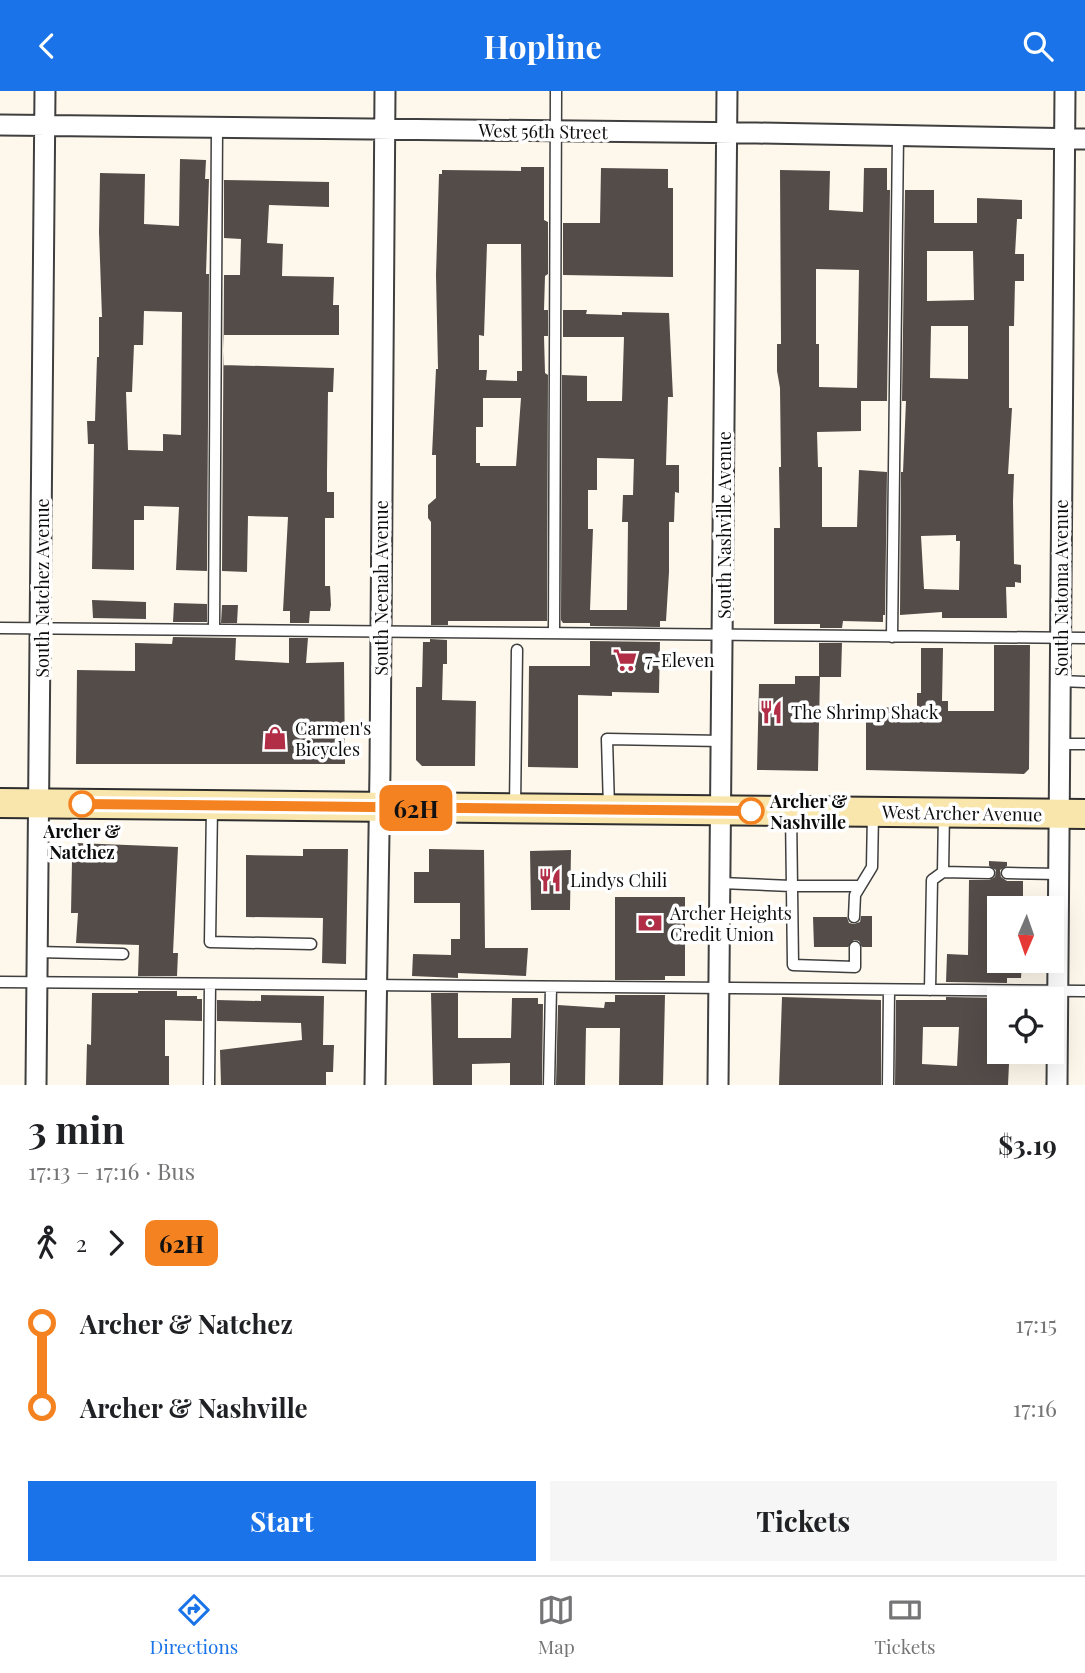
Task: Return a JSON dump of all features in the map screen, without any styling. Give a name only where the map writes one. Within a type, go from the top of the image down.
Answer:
[{"type":"main road","name":"West Archer Avenue","points":[[0,803],[1073,814]]},
{"type":"street","name":"South Natchez Avenue","points":[[36,1085],[46,91]]},
{"type":"street","name":"South Neenah Avenue","points":[[375,1085],[380,807],[385,91]]},
{"type":"street","name":"South Nashville Avenue","points":[[718,1085],[727,91]]},
{"type":"street","name":"South Natoma Avenue","points":[[1058,987],[1059,874],[1073,814],[1060,744],[1065,91]]},
{"type":"street","name":"West 56th Street","points":[[0,125],[727,132],[1085,139]]},
{"type":"street","name":"South Natoma Avenue","points":[[1057,1064],[1057,1085]]},
{"type":"lane","points":[[554,633],[556,91]]},
{"type":"lane","points":[[214,630],[217,128]]},
{"type":"lane","points":[[892,637],[898,135]]},
{"type":"lane","points":[[0,628],[1085,638]]},
{"type":"lane","points":[[515,809],[517,650]]},
{"type":"lane","points":[[1060,681],[1085,682]]},
{"type":"lane","points":[[609,810],[607,739],[722,741]]},
{"type":"lane","points":[[1060,744],[1085,744]]},
{"type":"lane","points":[[212,805],[210,942],[311,944]]},
{"type":"lane","points":[[791,812],[793,965],[855,967],[855,947]]},
{"type":"lane","points":[[854,916],[855,895],[872,867],[873,812]]},
{"type":"lane","points":[[943,872],[944,813]]},
{"type":"lane","points":[[930,990],[932,880],[943,872],[989,873]]},
{"type":"lane","points":[[1007,873],[1059,874]]},
{"type":"lane","points":[[721,883],[860,886]]},
{"type":"lane","points":[[37,952],[123,954]]},
{"type":"lane","points":[[0,982],[987,990]]},
{"type":"lane","points":[[209,984],[209,1085]]},
{"type":"lane","points":[[549,1085],[551,987]]},
{"type":"lane","points":[[888,1085],[889,990]]},
{"type":"lane","points":[[1064,991],[1085,991]]},
{"type":"building","points":[[180,159],[206,160],[205,179],[209,179],[206,274],[209,274],[207,571],[176,570],[179,507],[144,506],[144,520],[134,520],[134,570],[92,569],[94,444],[88,444],[87,421],[95,421],[99,317],[102,317],[100,173],[145,174],[144,224],[179,226]],"holes":[[[144,311],[182,312],[181,435],[163,434],[163,451],[128,450],[126,392],[132,392],[134,345],[143,345]]]},
{"type":"building","points":[[521,167],[544,167],[544,220],[548,222],[548,274],[545,276],[544,310],[548,310],[548,336],[544,336],[545,373],[548,375],[547,621],[448,621],[448,625],[431,625],[431,522],[428,518],[428,505],[436,498],[436,455],[432,455],[438,369],[436,275],[439,174],[442,174],[442,170],[521,171]],"holes":[[[487,244],[521,244],[522,371],[517,371],[517,381],[486,380],[487,370],[479,370],[479,335],[484,336]],[[483,398],[521,398],[516,466],[480,466],[480,463],[476,463],[476,427],[483,427]]]},
{"type":"building","points":[[601,168],[668,169],[668,188],[673,188],[673,277],[563,275],[563,223],[600,223]]},
{"type":"building","points":[[864,168],[887,168],[887,190],[890,190],[887,401],[861,401],[861,431],[817,432],[818,467],[822,467],[822,527],[857,527],[859,470],[887,472],[885,615],[883,622],[843,621],[842,628],[820,628],[820,624],[774,624],[774,528],[780,528],[781,467],[780,388],[777,371],[777,344],[781,344],[780,170],[830,171],[829,210],[863,212]],"holes":[[[816,269],[859,270],[857,388],[819,387]]]},
{"type":"building","points":[[224,180],[329,182],[329,207],[269,205],[267,243],[283,244],[282,276],[334,277],[333,305],[339,305],[339,335],[224,335],[223,350],[224,275],[240,275],[241,239],[224,238]]},
{"type":"building","points":[[905,190],[934,190],[934,223],[977,223],[977,198],[1022,200],[1022,219],[1017,219],[1015,254],[1024,254],[1024,281],[1015,281],[1014,326],[1009,326],[1009,408],[1012,408],[1008,474],[1014,474],[1014,564],[1021,565],[1021,583],[1015,582],[1015,587],[1006,587],[1007,618],[942,618],[942,612],[900,615],[901,472],[906,401],[902,401]],"holes":[[[927,251],[973,251],[974,300],[927,301]],[[931,326],[968,326],[968,379],[930,378]],[[956,535],[956,541],[960,541],[959,590],[924,589],[921,536]]]},
{"type":"building","points":[[563,310],[587,310],[586,314],[669,313],[673,397],[668,397],[666,465],[679,465],[679,493],[675,492],[674,522],[669,522],[666,621],[660,621],[660,627],[590,626],[590,623],[563,623],[561,620],[562,375],[587,376],[587,401],[622,401],[624,337],[563,337]],"holes":[[[597,458],[634,459],[633,495],[623,495],[622,522],[628,522],[627,610],[590,610],[593,529],[588,529],[588,490],[597,490]]]},
{"type":"building","points":[[223,365],[334,368],[333,392],[328,392],[327,492],[334,492],[334,518],[325,518],[325,586],[330,586],[331,605],[330,611],[310,611],[309,623],[290,623],[290,611],[283,611],[288,517],[248,516],[247,572],[222,571]]},
{"type":"building","points":[[92,600],[146,602],[146,619],[93,618]]},
{"type":"building","points":[[174,603],[207,604],[207,622],[173,622]]},
{"type":"building","points":[[222,605],[238,605],[237,623],[221,623]]},
{"type":"building","points":[[173,637],[236,638],[235,660],[289,663],[289,638],[308,638],[306,663],[344,662],[345,764],[76,764],[77,670],[135,671],[135,643],[172,644]]},
{"type":"building","points":[[430,639],[447,640],[442,700],[476,701],[475,766],[422,766],[416,760],[416,687],[422,687],[423,642],[430,642]]},
{"type":"building","points":[[590,641],[660,642],[659,693],[612,692],[612,696],[578,695],[578,768],[528,767],[529,666],[590,666]]},
{"type":"building","points":[[819,643],[842,643],[841,677],[820,677],[818,771],[757,770],[759,684],[795,684],[795,676],[819,676]]},
{"type":"building","points":[[994,645],[1030,645],[1029,769],[1024,774],[866,770],[866,707],[917,708],[917,693],[921,693],[921,648],[943,648],[942,701],[948,701],[948,711],[994,711]]},
{"type":"building","points":[[76,843],[178,847],[173,953],[178,953],[177,976],[138,976],[139,945],[76,943],[78,913],[71,913],[72,861],[76,861]]},
{"type":"building","points":[[303,849],[348,849],[346,964],[322,963],[323,918],[246,917],[246,855],[303,856]]},
{"type":"building","points":[[429,849],[484,850],[485,948],[528,948],[526,976],[458,973],[458,978],[412,976],[413,954],[451,955],[451,939],[460,939],[460,903],[414,903],[414,872],[429,872]]},
{"type":"building","name":"Lindys Chili","points":[[571,850],[570,910],[531,910],[530,851]]},
{"type":"building","points":[[989,861],[1007,862],[1007,866],[1000,870],[1001,877],[1007,881],[1023,881],[1023,896],[987,896],[987,973],[1021,973],[1021,978],[1007,978],[1007,983],[946,982],[947,954],[968,955],[969,880],[989,880],[995,877],[996,870],[989,866]]},
{"type":"building","name":"Archer Heights Credit Union","points":[[615,897],[685,897],[685,976],[665,976],[665,980],[615,980]]},
{"type":"building","points":[[861,916],[872,916],[872,947],[862,947],[859,941],[854,940],[848,947],[814,947],[813,917],[847,917],[849,923],[854,924],[860,922]]},
{"type":"building","points":[[177,991],[177,996],[197,996],[197,999],[202,999],[202,1021],[165,1020],[165,1056],[169,1056],[169,1085],[86,1085],[87,1044],[91,1045],[92,993]]},
{"type":"building","points":[[431,993],[458,993],[458,1038],[511,1038],[512,998],[538,998],[538,1004],[543,1004],[542,1085],[510,1085],[510,1063],[472,1064],[472,1085],[433,1085]]},
{"type":"building","points":[[261,995],[324,996],[323,1045],[334,1045],[333,1072],[326,1072],[326,1085],[221,1085],[220,1050],[302,1040],[301,1023],[217,1021],[217,1000],[261,1001]]},
{"type":"building","points":[[615,995],[665,995],[663,1085],[619,1085],[620,1028],[586,1028],[585,1085],[556,1085],[558,1005],[604,1008],[605,1002],[615,1002]]},
{"type":"building","points":[[782,997],[881,1000],[881,1085],[779,1085]]},
{"type":"building","points":[[987,998],[987,1064],[1009,1064],[1008,1085],[895,1085],[896,1000]],"holes":[[[923,1027],[959,1027],[957,1066],[922,1064]]]},
{"type":"bus line","name":"62H","points":[[82,804],[751,811]]},
{"type":"place","name":"7-Eleven","points":[[625,660]]},
{"type":"place","name":"The Shrimp Shack","points":[[771,712]]},
{"type":"place","name":"Carmen's Bicycles","points":[[275,738]]},
{"type":"place","name":"Archer & Natchez","points":[[82,804]]},
{"type":"place","name":"Archer & Nashville","points":[[751,811]]},
{"type":"place","name":"Lindys Chili","points":[[550,880]]},
{"type":"place","name":"Archer Heights Credit Union","points":[[650,923]]}]
